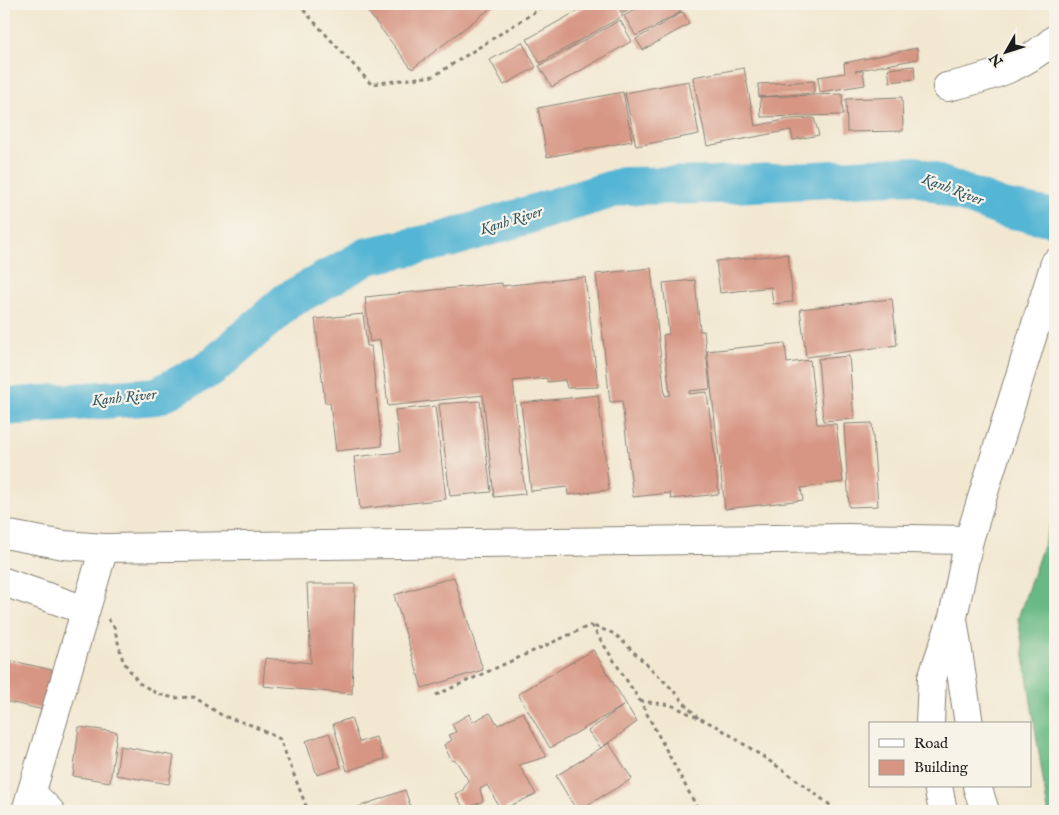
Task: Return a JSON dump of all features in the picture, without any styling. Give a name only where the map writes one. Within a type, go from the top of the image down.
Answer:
[{"type":"street","points":[[947,87],[1008,70],[1036,56],[1055,39]]},
{"type":"street","points":[[930,722],[932,678],[953,617],[969,540],[1055,263]]},
{"type":"street","points":[[4,534],[64,545],[104,548],[848,538],[969,540]]},
{"type":"street","points":[[36,805],[87,604],[104,548]]},
{"type":"street","points":[[4,582],[87,604]]},
{"type":"street","points":[[953,617],[969,722]]},
{"type":"street","points":[[938,788],[943,811]]},
{"type":"street","points":[[978,788],[985,811]]},
{"type":"path","points":[[298,4],[371,84],[434,76],[547,4]]},
{"type":"path","points":[[87,604],[114,627],[123,661],[139,683],[158,694],[174,698],[194,697],[223,716],[250,725],[280,739],[308,811]]},
{"type":"path","points":[[591,625],[640,701],[699,811]]},
{"type":"path","points":[[436,695],[591,625],[616,634],[669,686],[698,718]]},
{"type":"path","points":[[640,701],[671,705],[718,727],[761,755],[838,811]]},
{"type":"green space","points":[[1055,511],[1055,811],[1048,811],[1018,618]]},
{"type":"building","points":[[362,4],[496,4],[412,69]]},
{"type":"building","points":[[590,4],[617,4],[623,16],[540,63],[527,39]]},
{"type":"building","points":[[619,4],[641,4],[624,13]]},
{"type":"building","points":[[646,4],[676,4],[681,12],[636,36],[624,16]]},
{"type":"building","points":[[683,12],[689,24],[643,50],[636,39]]},
{"type":"building","points":[[620,20],[632,41],[552,87],[539,66]]},
{"type":"building","points":[[522,42],[536,67],[504,85],[490,60]]},
{"type":"building","points":[[917,48],[918,59],[855,71],[863,71],[865,85],[820,92],[818,77],[845,73],[844,63]]},
{"type":"building","points":[[914,66],[915,79],[890,82],[888,69]]},
{"type":"building","points":[[744,68],[755,126],[789,119],[814,118],[819,135],[793,140],[791,130],[707,146],[693,77]]},
{"type":"building","points":[[689,81],[699,134],[636,146],[625,93]]},
{"type":"building","points":[[814,81],[814,93],[759,97],[758,84]]},
{"type":"building","points":[[623,92],[632,141],[547,157],[538,108]]},
{"type":"building","points":[[842,94],[843,115],[761,117],[760,97]]},
{"type":"building","points":[[902,97],[903,131],[847,132],[846,99]]},
{"type":"building","points":[[788,254],[793,302],[773,304],[771,287],[720,293],[716,261]]},
{"type":"building","points":[[651,268],[665,396],[670,395],[663,335],[669,334],[663,283],[695,280],[700,331],[704,331],[710,389],[689,391],[689,394],[707,392],[719,494],[671,499],[670,493],[633,497],[622,401],[610,402],[596,274]]},
{"type":"building","points":[[585,277],[598,387],[567,388],[565,380],[547,382],[547,378],[513,381],[525,494],[494,497],[483,395],[388,406],[380,340],[370,342],[365,297],[502,283],[502,286]]},
{"type":"building","points":[[892,299],[897,345],[806,357],[800,309]]},
{"type":"building","points":[[363,314],[367,346],[371,346],[382,446],[336,451],[330,403],[325,403],[315,319]]},
{"type":"building","points":[[785,343],[787,363],[810,360],[817,424],[836,424],[843,482],[801,488],[803,500],[725,509],[707,351]]},
{"type":"building","points":[[849,356],[854,419],[823,421],[818,359]]},
{"type":"building","points":[[598,395],[609,490],[568,495],[567,487],[531,491],[521,403]]},
{"type":"building","points":[[480,401],[491,492],[450,496],[439,404]]},
{"type":"building","points":[[435,406],[446,499],[360,509],[354,457],[400,452],[395,410]]},
{"type":"building","points":[[872,423],[878,506],[849,507],[844,424]]},
{"type":"building","points":[[454,577],[483,670],[422,688],[394,595]]},
{"type":"building","points":[[307,584],[355,584],[352,694],[263,686],[265,658],[311,663]]},
{"type":"building","points":[[593,650],[637,722],[601,748],[588,731],[623,706],[550,748],[518,694]]},
{"type":"building","points":[[4,659],[52,670],[44,710],[4,701]]},
{"type":"building","points":[[523,712],[546,757],[519,765],[536,794],[501,810],[487,785],[480,789],[483,801],[465,810],[455,794],[463,790],[468,780],[456,761],[451,760],[444,745],[452,740],[449,735],[456,732],[452,724],[469,714],[472,722],[490,713],[498,725]]},
{"type":"building","points":[[351,718],[359,742],[376,737],[384,759],[347,771],[333,724]]},
{"type":"building","points":[[79,727],[117,732],[110,782],[73,776]]},
{"type":"building","points":[[329,733],[341,767],[317,775],[306,741]]},
{"type":"building","points":[[609,743],[632,779],[577,811],[556,776]]},
{"type":"building","points":[[120,746],[174,756],[169,784],[116,775]]},
{"type":"building","points":[[405,790],[412,811],[351,811],[358,807]]},
{"type":"waterway","name":"Kanh River","points":[[4,407],[157,396],[211,368],[287,301],[368,256],[449,239],[623,186],[715,185],[915,175],[1002,208],[1055,218]]}]
